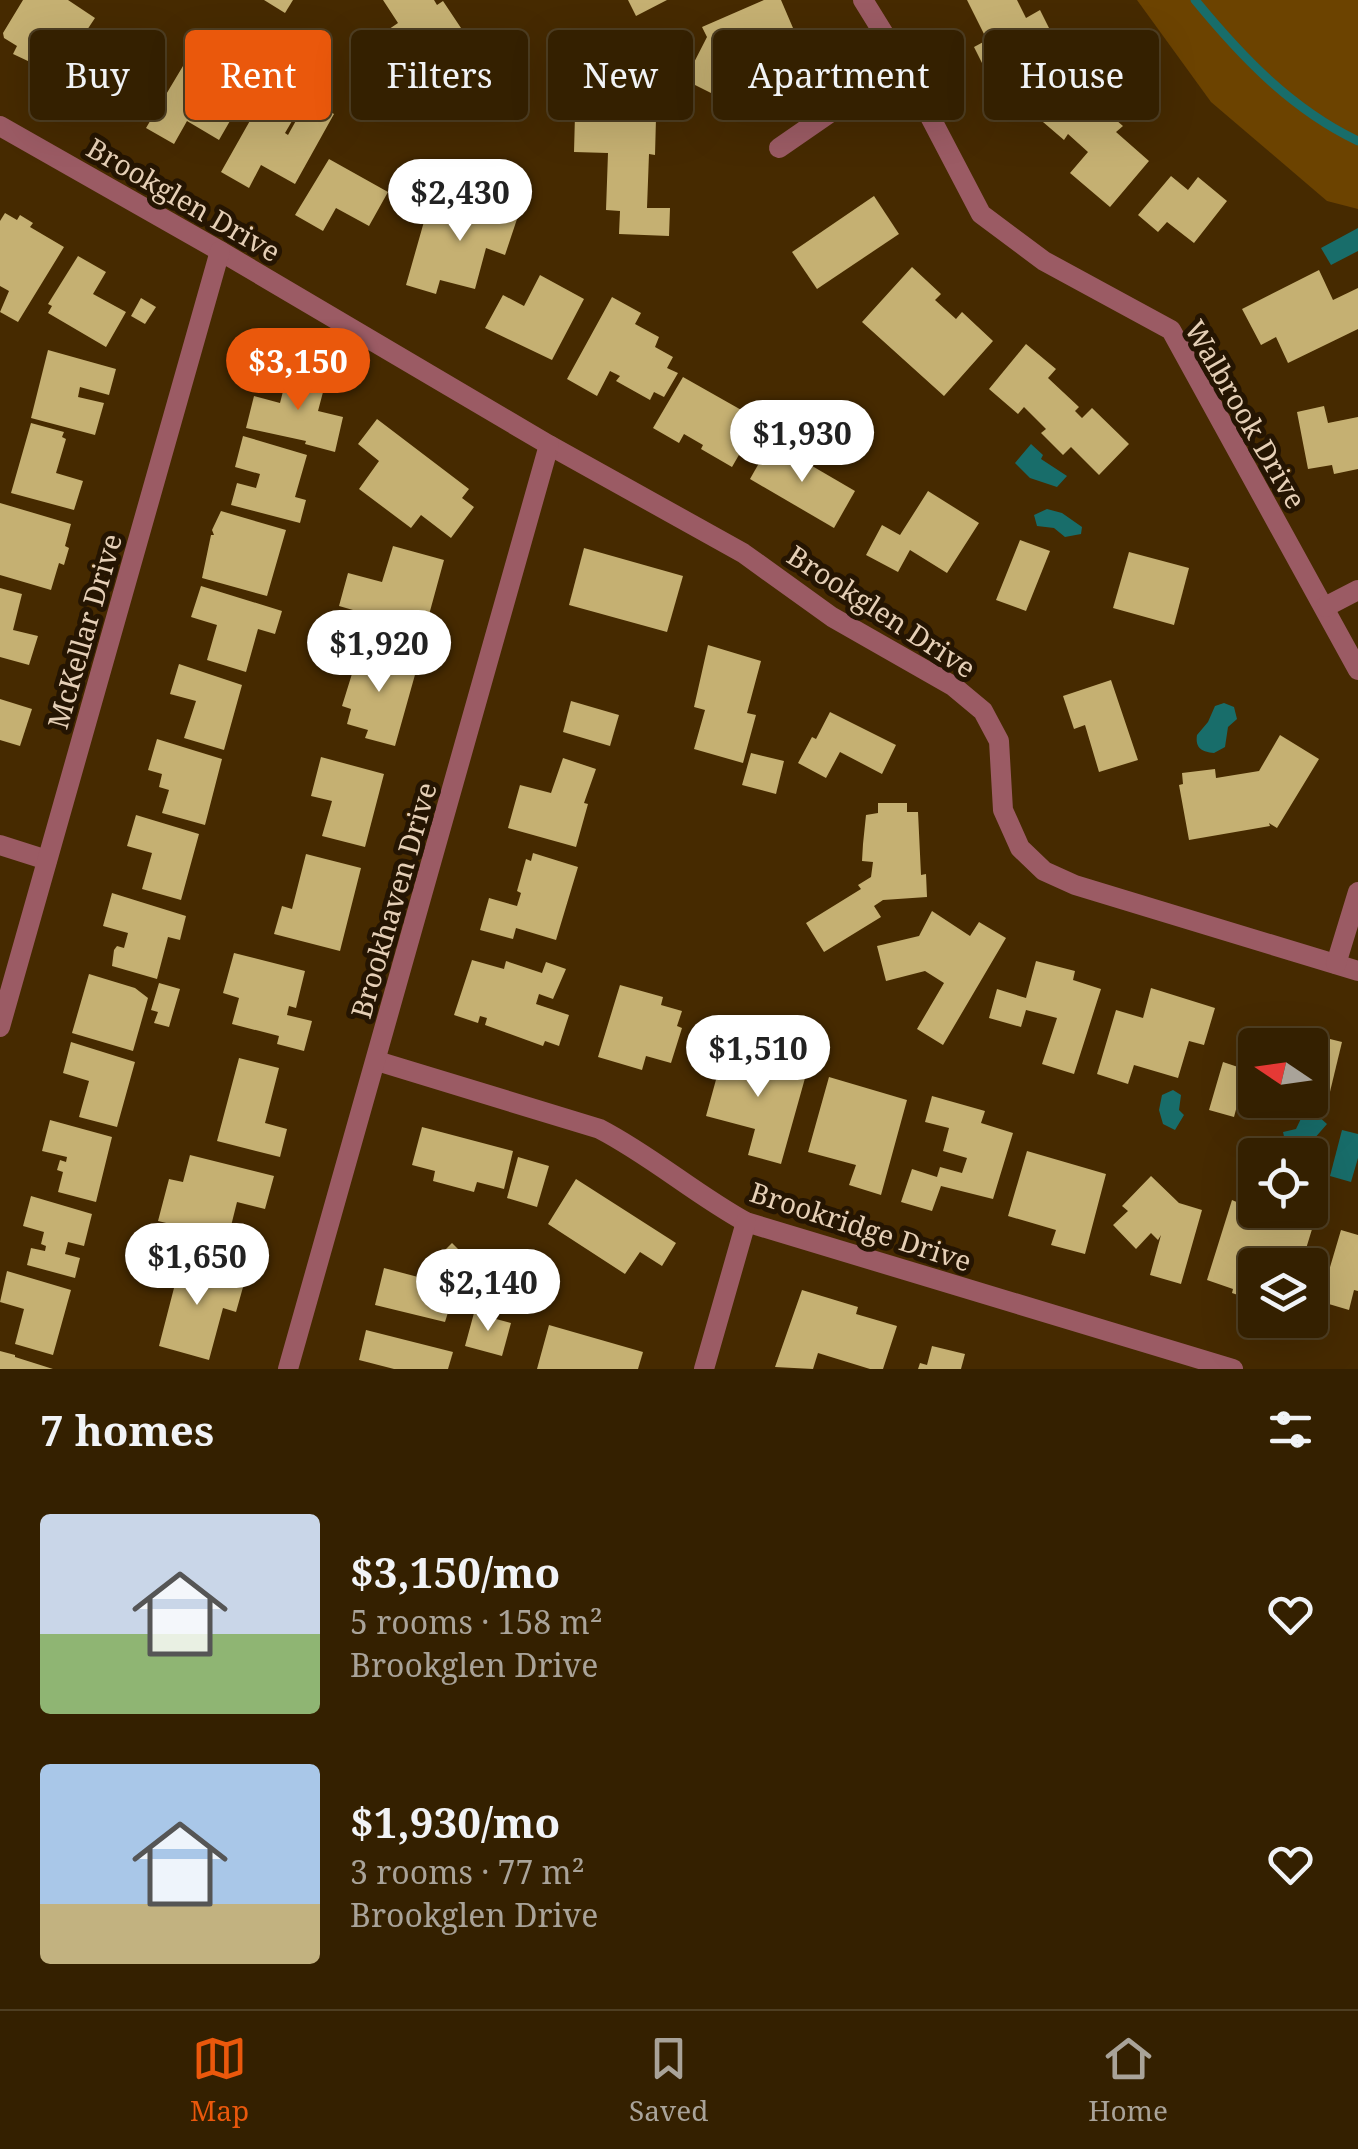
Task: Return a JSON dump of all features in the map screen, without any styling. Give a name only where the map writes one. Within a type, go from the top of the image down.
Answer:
[{"type":"street","name":"Walbrook Drive","points":[[863,0],[881,30]]},
{"type":"street","points":[[779,148],[820,120]]},
{"type":"street","name":"Walbrook Drive","points":[[931,120],[981,214],[1044,260],[1171,330],[1358,670]]},
{"type":"street","name":"Brookglen Drive","points":[[0,126],[220,250],[548,445],[743,553],[832,617],[954,686],[982,711],[999,741],[1003,810],[1020,848],[1044,871],[1075,885],[1358,971]]},
{"type":"street","name":"McKellar Drive","points":[[0,1027],[220,250]]},
{"type":"street","name":"Brookhaven Drive","points":[[288,1369],[548,445]]},
{"type":"street","points":[[1325,607],[1358,590]]},
{"type":"street","points":[[0,846],[47,860]]},
{"type":"street","points":[[1336,964],[1358,892]]},
{"type":"street","name":"Brookridge Drive","points":[[378,1060],[600,1129],[630,1144],[706,1200],[746,1222],[1233,1369]]},
{"type":"street","points":[[704,1369],[746,1222]]},
{"type":"shaded area","points":[[1137,0],[1358,0],[1358,209],[1327,201],[1211,102]]},
{"type":"water","points":[[1358,228],[1358,251],[1331,265],[1321,248]]},
{"type":"water","points":[[1031,444],[1043,455],[1041,459],[1067,476],[1057,487],[1030,478],[1015,463]]},
{"type":"water","points":[[1047,509],[1062,513],[1082,527],[1081,534],[1065,537],[1054,528],[1037,526],[1034,515]]},
{"type":"water","points":[[1224,703],[1234,707],[1237,719],[1228,727],[1225,747],[1214,753],[1206,752],[1198,746],[1197,735],[1215,706]]},
{"type":"water","points":[[1173,1090],[1181,1095],[1179,1110],[1184,1115],[1175,1130],[1163,1124],[1159,1110],[1162,1095]]},
{"type":"water","points":[[1301,1118],[1320,1118],[1327,1124],[1315,1138],[1284,1138],[1283,1132],[1296,1129]]},
{"type":"water","points":[[1342,1130],[1358,1134],[1358,1158],[1351,1182],[1330,1176]]},
{"type":"building","points":[[23,0],[68,0],[95,18],[87,30],[30,30],[30,62],[13,54],[17,46],[3,33]]},
{"type":"building","points":[[264,0],[293,0],[285,13]]},
{"type":"building","points":[[383,0],[434,0],[437,5],[443,1],[462,30],[388,30],[398,23]]},
{"type":"building","points":[[628,0],[667,0],[636,16]]},
{"type":"building","points":[[764,0],[781,0],[793,28],[713,30],[713,94],[693,84],[693,64],[707,37],[702,27]]},
{"type":"building","points":[[967,0],[1017,0],[1026,18],[1040,10],[1050,30],[984,30],[984,34]]},
{"type":"building","points":[[984,42],[984,67],[974,47]]},
{"type":"building","points":[[183,66],[185,120],[231,120],[219,140],[187,121],[174,144],[146,128],[151,120],[165,120],[165,96]]},
{"type":"building","points":[[250,120],[290,120],[285,133],[288,135],[296,120],[331,120],[295,184],[261,165],[249,188],[221,172]]},
{"type":"building","points":[[575,120],[656,120],[655,155],[649,154],[647,208],[670,208],[669,236],[619,234],[620,211],[606,210],[608,153],[574,152]]},
{"type":"building","points":[[1041,120],[1116,120],[1123,126],[1116,132],[1149,161],[1110,207],[1070,173],[1088,152],[1068,134],[1064,140]]},
{"type":"building","points":[[329,159],[388,192],[369,226],[336,208],[323,231],[295,215]]},
{"type":"building","points":[[1171,176],[1188,190],[1198,177],[1227,201],[1194,243],[1167,222],[1158,232],[1138,215]]},
{"type":"building","points":[[463,195],[519,213],[505,255],[486,248],[475,289],[440,280],[436,294],[406,285],[427,211],[455,219]]},
{"type":"building","points":[[874,196],[899,234],[817,289],[792,252]]},
{"type":"building","points":[[5,213],[17,220],[20,215],[33,223],[30,227],[64,247],[18,322],[0,312],[9,291],[0,286],[0,221]]},
{"type":"building","points":[[78,256],[106,272],[93,294],[126,312],[106,347],[48,313],[52,306],[48,304]]},
{"type":"building","points":[[912,267],[941,294],[935,300],[956,319],[962,312],[993,341],[944,396],[862,322]]},
{"type":"building","points":[[1319,270],[1333,300],[1358,288],[1358,329],[1288,363],[1276,337],[1261,345],[1242,309]]},
{"type":"building","points":[[540,275],[584,299],[552,360],[485,328],[503,295],[524,306]]},
{"type":"building","points":[[612,297],[641,313],[635,324],[659,337],[655,347],[673,357],[667,368],[678,373],[664,397],[654,392],[650,400],[616,381],[620,376],[610,371],[597,396],[567,379]]},
{"type":"building","points":[[141,298],[156,307],[145,324],[131,316]]},
{"type":"building","points":[[1026,344],[1056,369],[1048,378],[1079,407],[1075,411],[1082,418],[1092,408],[1129,444],[1099,475],[1071,447],[1063,455],[1041,433],[1046,429],[1024,407],[1018,414],[989,389]]},
{"type":"building","points":[[48,350],[116,369],[109,395],[80,387],[78,397],[104,403],[95,435],[31,418]]},
{"type":"building","points":[[289,368],[327,377],[318,411],[343,417],[335,452],[305,444],[306,441],[246,428],[254,396],[280,403]]},
{"type":"building","points":[[683,377],[759,420],[732,467],[684,434],[679,443],[653,428]]},
{"type":"building","points":[[1324,406],[1328,423],[1358,417],[1358,469],[1334,474],[1332,465],[1308,469],[1297,412]]},
{"type":"building","points":[[377,419],[469,489],[462,498],[474,507],[451,538],[421,515],[411,528],[359,489],[379,461],[358,444]]},
{"type":"building","points":[[31,423],[64,432],[62,437],[66,439],[56,473],[83,481],[74,510],[11,493]]},
{"type":"building","points":[[243,436],[307,455],[295,497],[306,500],[300,523],[231,505],[237,483],[256,488],[260,474],[235,467]]},
{"type":"building","points":[[771,442],[855,491],[834,528],[750,479]]},
{"type":"building","points":[[928,491],[979,523],[947,573],[910,550],[898,572],[866,555],[882,525],[900,535]]},
{"type":"building","points":[[0,503],[71,524],[64,565],[59,563],[51,590],[0,575]]},
{"type":"building","points":[[221,511],[286,530],[267,596],[202,578],[212,530]]},
{"type":"building","points":[[1020,540],[1050,551],[1026,611],[996,600]]},
{"type":"building","points":[[393,546],[444,560],[421,644],[370,630],[374,616],[339,606],[348,573],[382,582]]},
{"type":"building","points":[[584,548],[683,576],[667,632],[569,605]]},
{"type":"building","points":[[1129,552],[1189,568],[1174,625],[1113,608]]},
{"type":"building","points":[[201,586],[282,611],[275,634],[258,629],[246,672],[207,660],[217,625],[191,617]]},
{"type":"building","points":[[0,588],[22,594],[13,630],[38,636],[29,665],[0,657]]},
{"type":"building","points":[[708,645],[761,661],[747,713],[756,715],[743,763],[694,749],[705,710],[694,707]]},
{"type":"building","points":[[360,648],[418,664],[395,746],[365,738],[368,730],[347,724],[351,709],[342,706]]},
{"type":"building","points":[[179,664],[242,685],[224,750],[184,738],[196,701],[170,694]]},
{"type":"building","points":[[1111,680],[1138,760],[1099,772],[1085,725],[1074,729],[1063,696]]},
{"type":"building","points":[[0,699],[32,709],[20,746],[0,740]]},
{"type":"building","points":[[571,701],[619,715],[610,746],[563,732]]},
{"type":"building","points":[[830,712],[896,745],[882,774],[840,752],[826,778],[798,763]]},
{"type":"building","points":[[1280,735],[1319,759],[1277,828],[1269,823],[1270,826],[1189,840],[1179,785],[1183,784],[1182,773],[1215,769],[1216,778],[1259,771]]},
{"type":"building","points":[[157,739],[222,759],[205,825],[162,813],[169,790],[159,787],[162,774],[148,770]]},
{"type":"building","points":[[751,753],[784,761],[776,794],[742,785]]},
{"type":"building","points":[[321,757],[384,774],[365,847],[322,836],[332,801],[311,796]]},
{"type":"building","points":[[563,758],[596,769],[584,803],[588,804],[576,847],[508,828],[520,785],[551,793]]},
{"type":"building","points":[[878,803],[907,803],[907,812],[918,812],[921,875],[926,874],[927,897],[883,900],[874,906],[881,917],[824,952],[806,923],[861,889],[858,885],[871,877],[873,862],[862,861],[863,844],[866,815],[878,813]]},
{"type":"building","points":[[136,815],[199,834],[181,900],[142,889],[152,853],[127,846]]},
{"type":"building","points":[[533,853],[578,867],[556,940],[516,928],[513,939],[480,930],[489,898],[517,906],[526,859],[531,861]]},
{"type":"building","points":[[306,854],[361,868],[340,951],[274,934],[282,906],[292,909]]},
{"type":"building","points":[[112,893],[186,916],[180,940],[168,937],[157,979],[112,966],[114,950],[117,946],[124,948],[128,933],[103,926]]},
{"type":"building","points":[[932,911],[970,936],[979,922],[1006,938],[943,1045],[917,1029],[944,983],[925,971],[886,981],[877,946],[919,936]]},
{"type":"building","points":[[234,953],[305,971],[296,1008],[289,1006],[287,1015],[312,1021],[304,1051],[277,1044],[279,1036],[232,1024],[239,998],[223,993]]},
{"type":"building","points":[[472,960],[504,969],[506,961],[542,973],[546,962],[566,969],[553,999],[539,994],[536,1004],[569,1015],[559,1046],[545,1041],[543,1046],[485,1025],[487,1018],[480,1016],[478,1023],[454,1015]]},
{"type":"building","points":[[1036,961],[1075,971],[1073,980],[1101,989],[1074,1074],[1042,1064],[1057,1018],[1026,1010],[1021,1027],[989,1018],[997,989],[1026,998]]},
{"type":"building","points":[[89,974],[135,988],[148,998],[133,1051],[72,1033]]},
{"type":"building","points":[[159,983],[180,989],[169,1027],[154,1023],[158,1012],[151,1010]]},
{"type":"building","points":[[620,985],[663,997],[661,1005],[682,1011],[677,1026],[682,1028],[671,1063],[646,1056],[642,1070],[598,1057]]},
{"type":"building","points":[[1151,988],[1215,1008],[1204,1045],[1189,1041],[1178,1078],[1134,1065],[1128,1084],[1097,1074],[1116,1010],[1143,1018]]},
{"type":"building","points":[[1328,1038],[1342,1042],[1328,1100]]},
{"type":"building","points":[[71,1042],[135,1062],[117,1127],[79,1117],[89,1081],[63,1073]]},
{"type":"building","points":[[725,1047],[807,1071],[781,1164],[748,1155],[755,1129],[706,1116]]},
{"type":"building","points":[[239,1058],[279,1068],[265,1123],[287,1129],[280,1157],[217,1141]]},
{"type":"building","points":[[1223,1062],[1238,1067],[1234,1117],[1209,1110]]},
{"type":"building","points":[[829,1077],[907,1100],[881,1195],[849,1185],[856,1165],[808,1152]]},
{"type":"building","points":[[932,1096],[985,1111],[981,1123],[1013,1133],[993,1199],[941,1186],[932,1211],[901,1202],[912,1169],[937,1177],[940,1167],[962,1173],[967,1158],[943,1151],[949,1128],[925,1122]]},
{"type":"building","points":[[50,1120],[112,1137],[96,1202],[58,1192],[63,1172],[57,1170],[60,1160],[66,1162],[67,1157],[42,1151]]},
{"type":"building","points":[[422,1127],[513,1151],[504,1189],[477,1182],[474,1192],[433,1181],[435,1171],[412,1165]]},
{"type":"building","points":[[1027,1151],[1106,1174],[1085,1254],[1051,1245],[1056,1230],[1008,1216]]},
{"type":"building","points":[[190,1155],[274,1176],[265,1209],[237,1202],[228,1238],[158,1221],[169,1179],[183,1182]]},
{"type":"building","points":[[518,1157],[549,1166],[537,1207],[507,1198]]},
{"type":"building","points":[[1151,1176],[1179,1203],[1202,1210],[1181,1284],[1150,1275],[1161,1235],[1158,1240],[1151,1233],[1136,1249],[1113,1225],[1128,1211],[1122,1206]]},
{"type":"building","points":[[576,1179],[676,1243],[662,1266],[640,1252],[625,1274],[548,1224]]},
{"type":"building","points":[[31,1196],[92,1214],[84,1246],[68,1242],[65,1254],[80,1258],[75,1278],[27,1265],[31,1248],[45,1251],[46,1246],[41,1244],[44,1232],[23,1226]]},
{"type":"building","points":[[1232,1200],[1238,1203],[1238,1228],[1312,1228],[1306,1248],[1238,1248],[1238,1295],[1232,1293],[1233,1289],[1207,1280]]},
{"type":"building","points":[[1341,1230],[1358,1235],[1358,1291],[1354,1290],[1349,1310],[1328,1304],[1328,1274]]},
{"type":"building","points":[[452,1243],[482,1273],[450,1306],[445,1322],[375,1305],[384,1268],[418,1277]]},
{"type":"building","points":[[172,1260],[245,1280],[236,1312],[223,1308],[209,1360],[159,1346],[174,1288],[165,1285]]},
{"type":"building","points":[[7,1271],[71,1290],[53,1355],[15,1344],[24,1309],[0,1302]]},
{"type":"building","points":[[802,1290],[858,1307],[856,1314],[897,1326],[883,1369],[870,1369],[818,1353],[813,1369],[775,1367]]},
{"type":"building","points":[[474,1313],[511,1323],[502,1356],[465,1346]]},
{"type":"building","points":[[549,1325],[643,1352],[638,1369],[537,1369]]},
{"type":"building","points":[[366,1330],[453,1352],[448,1369],[394,1369],[359,1360]]},
{"type":"building","points":[[932,1346],[965,1354],[961,1369],[918,1369],[920,1363],[927,1365]]},
{"type":"building","points":[[0,1351],[15,1355],[53,1369],[0,1369]]},
{"type":"waterway","points":[[1195,0],[1269,80],[1311,113],[1358,141]]}]
